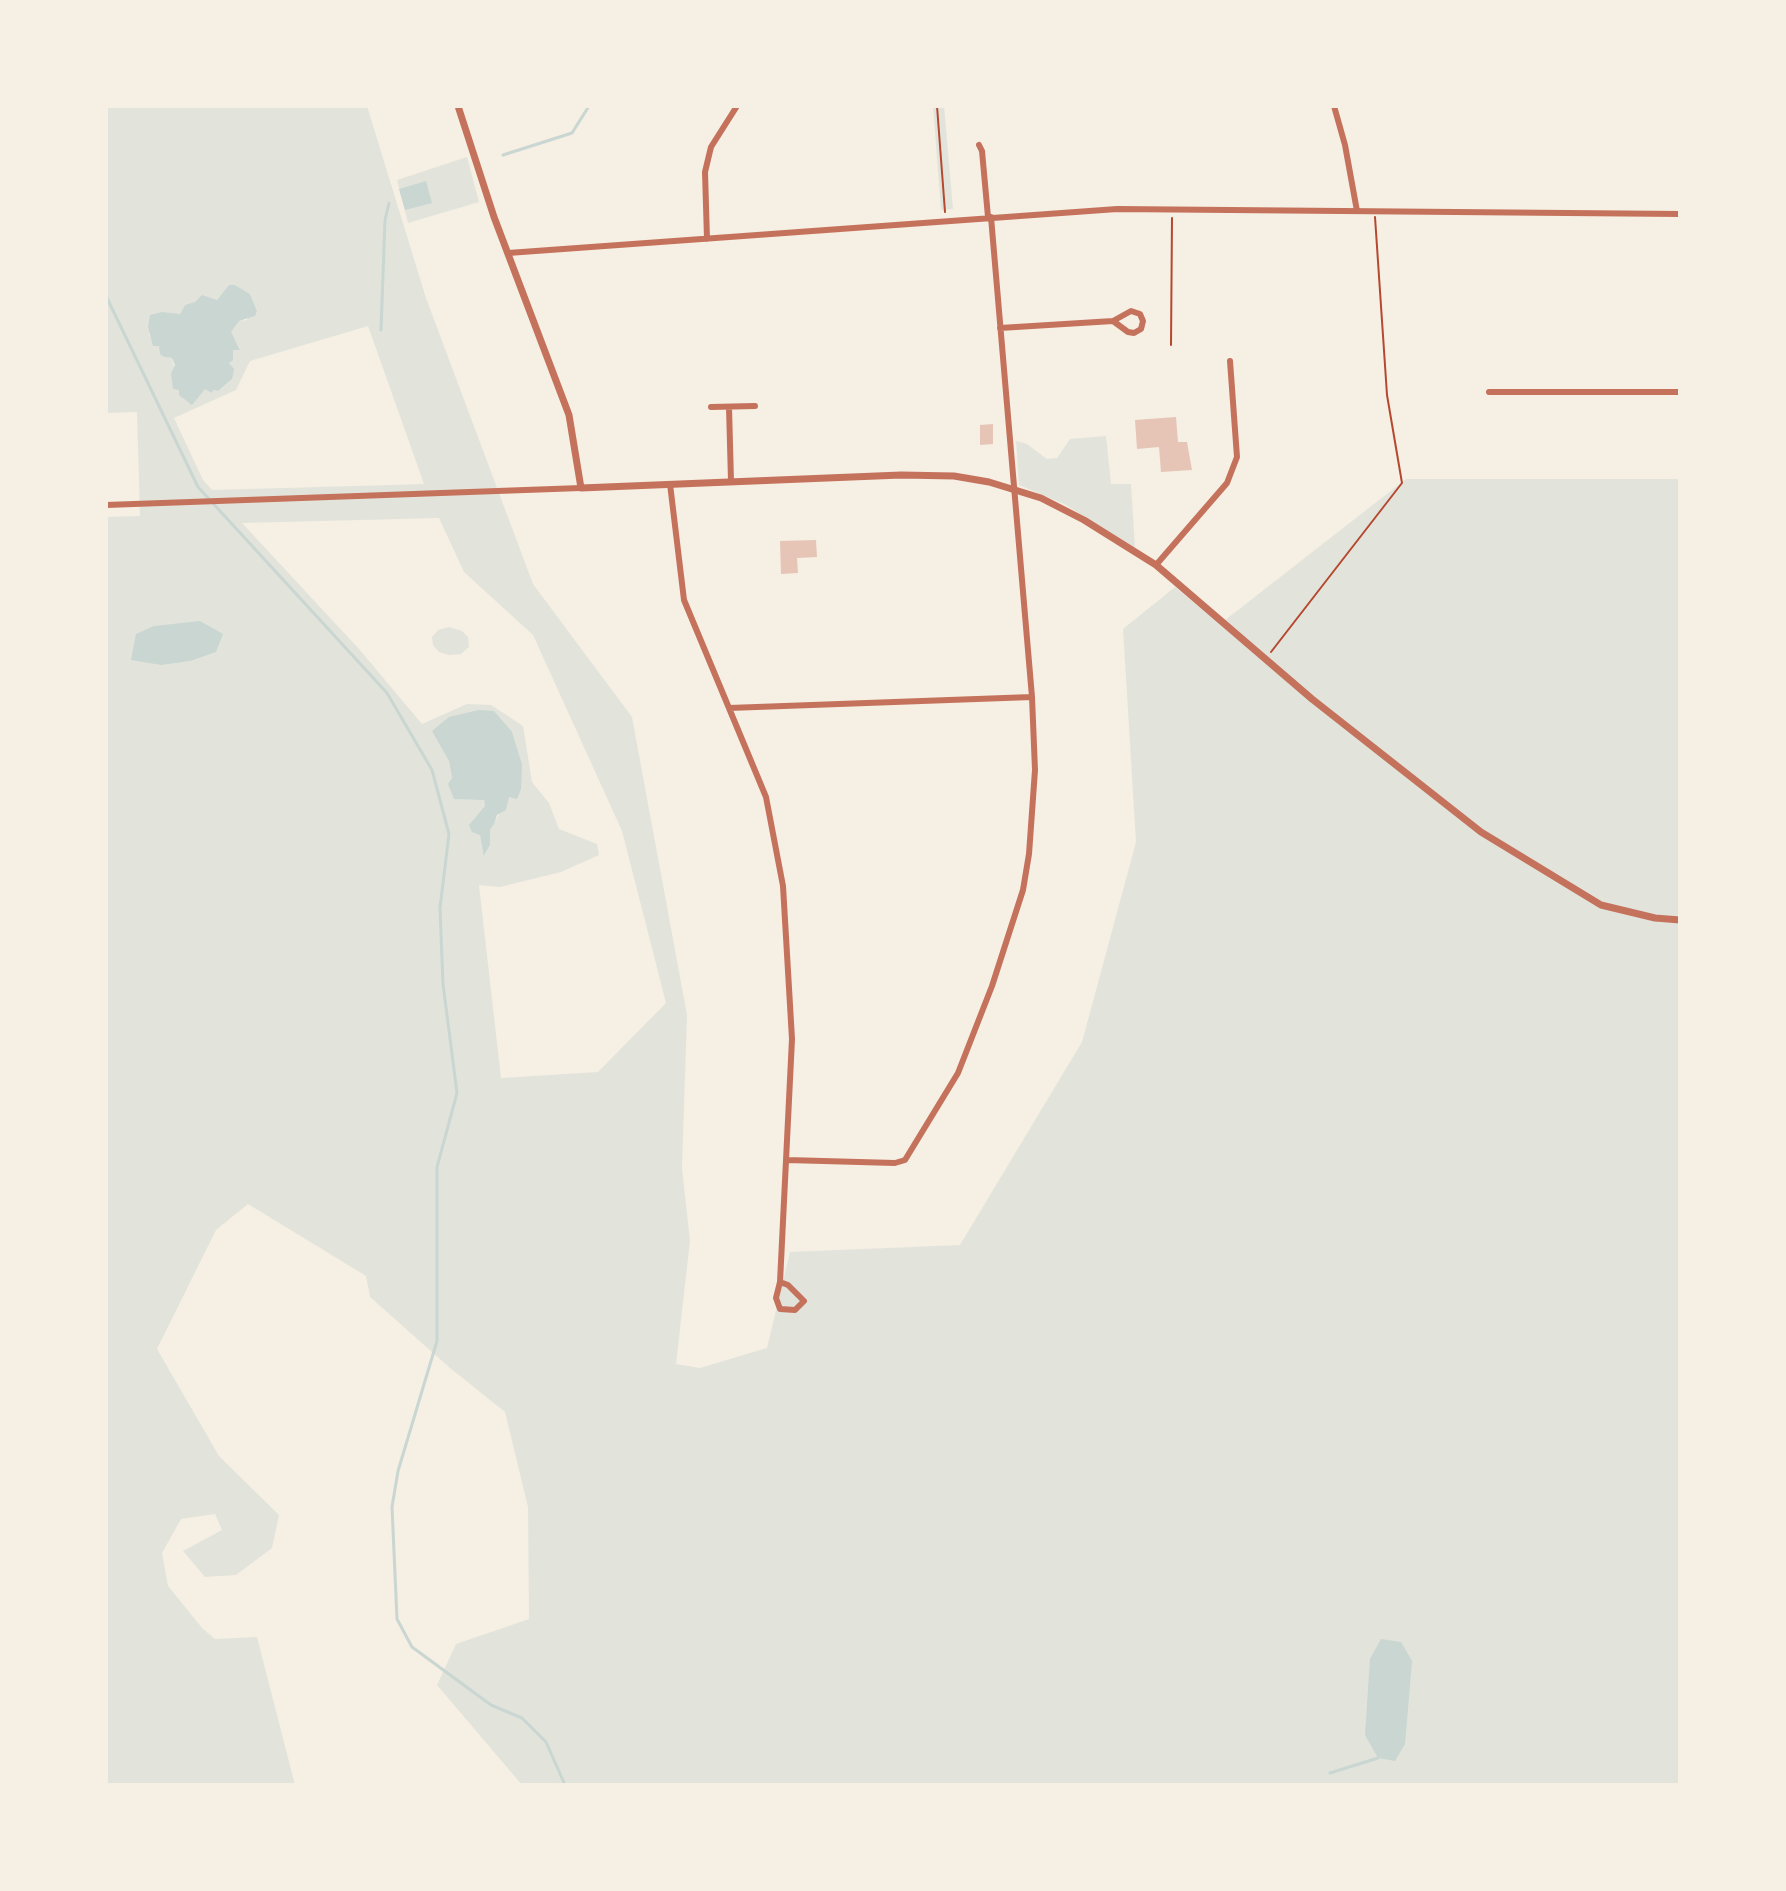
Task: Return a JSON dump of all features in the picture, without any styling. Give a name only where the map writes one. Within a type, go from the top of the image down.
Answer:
[{"type":"street","points":[[458,106],[473,156],[569,415],[581,488]]},
{"type":"street","points":[[707,239],[705,172],[711,147],[737,106]]},
{"type":"street","points":[[1334,106],[1345,145],[1357,211]]},
{"type":"street","points":[[787,1160],[895,1163],[905,1160],[958,1073],[992,986],[1023,890],[1035,770],[1032,697],[990,217],[979,145]]},
{"type":"street","points":[[508,253],[990,217],[1172,208],[1680,214]]},
{"type":"street","points":[[1000,328],[1113,321],[1131,311],[1140,314],[1143,321],[1141,329],[1134,333],[1113,321]]},
{"type":"street","points":[[1156,565],[1227,483],[1237,457],[1230,361]]},
{"type":"street","points":[[1489,392],[1680,392]]},
{"type":"street","points":[[711,407],[755,406]]},
{"type":"street","points":[[729,407],[731,481]]},
{"type":"street","points":[[106,505],[901,475],[954,476],[1013,488],[1084,520],[1156,565],[1265,660],[1481,832],[1601,905],[1655,918],[1680,920]]},
{"type":"street","points":[[670,484],[684,600],[766,797],[783,886],[792,1039],[780,1282],[776,1298],[780,1309],[795,1310],[804,1301],[788,1285],[780,1282]]},
{"type":"street","points":[[729,708],[1032,697]]},
{"type":"path","points":[[937,106],[946,221]]},
{"type":"path","points":[[1171,345],[1172,208]]},
{"type":"path","points":[[1265,660],[1402,483],[1387,395],[1375,212]]},
{"type":"shaded area","points":[[106,106],[367,106],[426,298],[533,584],[632,717],[687,1015],[682,1168],[690,1241],[676,1364],[700,1368],[767,1348],[790,1252],[960,1245],[1082,1042],[1136,842],[1123,629],[1175,587],[1220,624],[1406,479],[1680,479],[1680,1785],[522,1785],[437,1685],[456,1644],[529,1619],[528,1507],[505,1412],[370,1297],[366,1276],[248,1204],[216,1230],[157,1349],[219,1456],[279,1515],[272,1548],[236,1575],[205,1577],[183,1551],[222,1530],[215,1514],[181,1519],[162,1553],[168,1586],[203,1629],[215,1639],[257,1637],[295,1785],[106,1785],[106,517],[140,516],[137,412],[106,413]],"holes":[[[235,285],[250,294],[257,311],[246,320],[239,321],[230,332],[240,349],[233,349],[229,363],[232,379],[218,391],[205,389],[195,399],[179,390],[172,358],[164,357],[149,335],[151,330],[180,314],[185,305],[217,300],[228,287]],[[368,326],[424,484],[212,490],[203,480],[174,418],[236,390],[250,361]],[[439,518],[464,572],[533,635],[622,831],[666,1003],[598,1072],[501,1078],[479,885],[500,887],[561,872],[599,855],[597,844],[559,829],[549,803],[532,782],[523,726],[491,705],[467,704],[422,724],[359,649],[242,523]],[[512,733],[522,764],[509,797],[490,830],[490,845],[485,855],[480,835],[484,799],[470,798],[452,779],[449,761]]]},
{"type":"shaded area","points":[[933,106],[944,106],[953,209],[941,210]]},
{"type":"shaded area","points":[[467,157],[479,202],[408,223],[397,180]]},
{"type":"shaded area","points":[[426,181],[432,203],[405,210],[399,189]]},
{"type":"shaded area","points":[[229,285],[250,294],[257,311],[255,316],[239,321],[231,332],[240,350],[233,350],[233,360],[229,363],[234,369],[232,379],[218,391],[213,390],[212,393],[205,389],[192,405],[179,395],[179,390],[173,389],[171,374],[175,365],[172,358],[160,354],[159,346],[153,346],[148,327],[150,315],[162,312],[180,314],[185,305],[195,302],[202,295],[217,300]]},
{"type":"shaded area","points":[[1106,436],[1111,484],[1131,484],[1135,548],[1064,504],[1019,485],[1016,441],[1027,444],[1047,459],[1057,458],[1070,439]]},
{"type":"shaded area","points":[[200,621],[223,634],[216,652],[190,661],[161,665],[131,660],[136,634],[154,626]]},
{"type":"shaded area","points":[[449,627],[462,631],[468,637],[469,647],[461,654],[439,652],[433,645],[432,637],[438,630]]},
{"type":"shaded area","points":[[479,710],[494,711],[512,732],[522,764],[521,789],[517,799],[509,797],[506,810],[497,815],[484,856],[480,835],[472,832],[469,825],[485,806],[484,800],[454,799],[448,784],[452,778],[449,761],[432,731],[449,717]]},
{"type":"shaded area","points":[[1381,1639],[1401,1642],[1412,1661],[1405,1744],[1395,1761],[1378,1758],[1365,1735],[1370,1659]]},
{"type":"building","points":[[1176,417],[1178,442],[1187,442],[1192,470],[1161,472],[1159,447],[1137,449],[1135,420]]},
{"type":"building","points":[[993,424],[993,444],[980,445],[980,425]]},
{"type":"building","points":[[816,540],[817,557],[797,558],[798,573],[781,574],[780,541]]},
{"type":"waterway","points":[[503,155],[572,133],[589,106]]},
{"type":"waterway","points":[[381,330],[385,220],[389,203]]},
{"type":"waterway","points":[[106,296],[198,487],[387,693],[432,770],[449,834],[440,908],[443,984],[457,1093],[437,1167],[437,1341],[398,1471],[392,1507],[397,1619],[412,1647],[491,1705],[522,1718],[546,1742],[565,1785]]},
{"type":"waterway","points":[[1330,1773],[1378,1758]]}]
